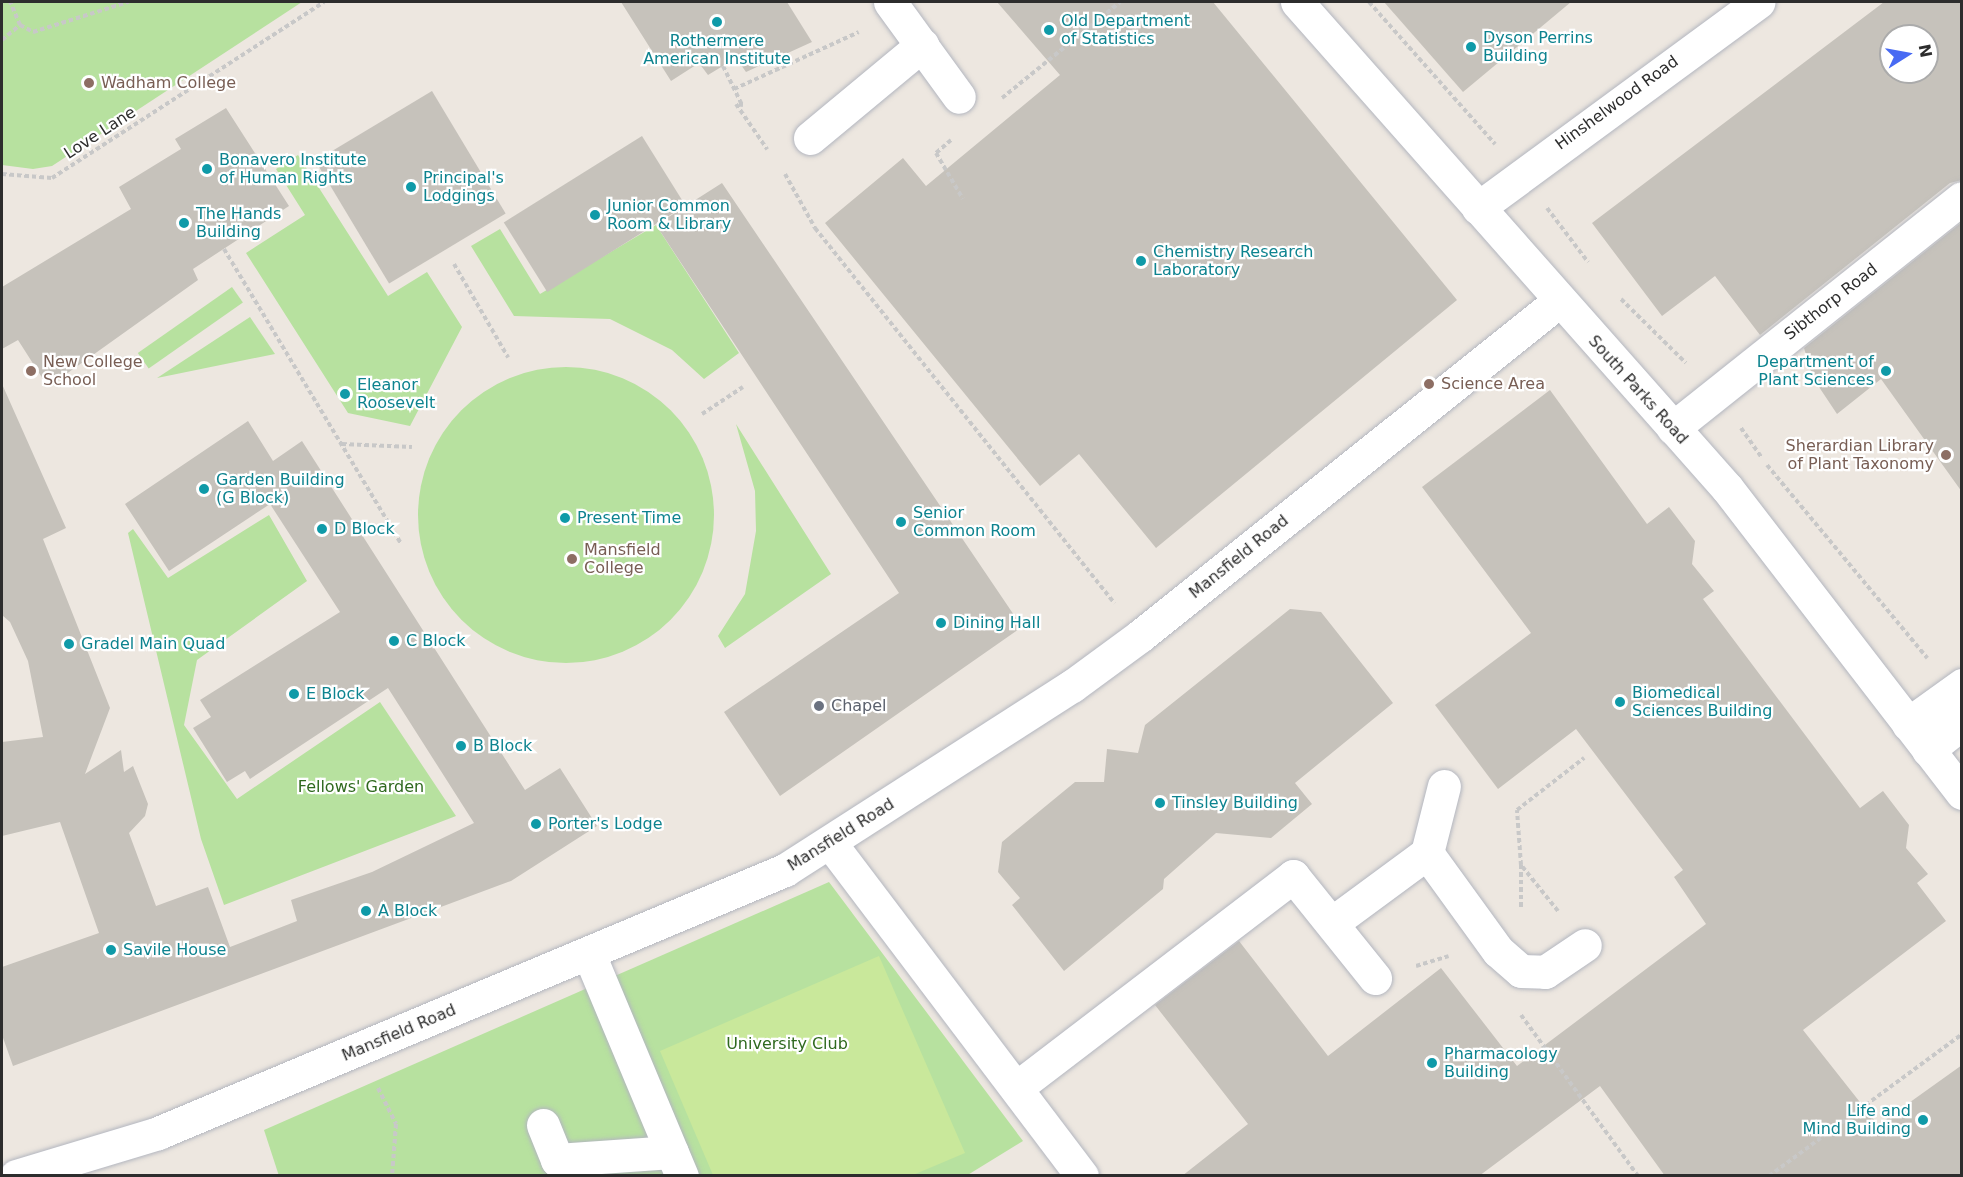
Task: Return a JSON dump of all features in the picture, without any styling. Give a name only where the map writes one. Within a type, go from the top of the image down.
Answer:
[{"type":"street","name":"South Parks Road","points":[[1297,2],[1726,488],[1962,793]]},
{"type":"street","name":"Hinshelwood Road","points":[[1478,208],[1520,173],[1758,2]]},
{"type":"street","points":[[894,8],[972,105]]},
{"type":"street","points":[[810,138],[922,45]]},
{"type":"street","name":"Sibthorp Road","points":[[1673,428],[1962,198]]},
{"type":"street","name":"Mansfield Road","points":[[16,1176],[158,1133],[785,870],[831,844],[1140,636],[1559,301]]},
{"type":"street","points":[[1908,724],[1958,688]]},
{"type":"street","points":[[1928,750],[1962,723]]},
{"type":"street","points":[[1332,923],[1427,853],[1444,786]]},
{"type":"street","points":[[831,844],[1082,1176]]},
{"type":"street","points":[[1427,853],[1498,951],[1521,971],[1545,972],[1585,945]]},
{"type":"street","points":[[1016,1088],[1293,876],[1375,978]]},
{"type":"street","points":[[543,1125],[557,1160],[677,1164],[589,954]]},
{"type":"path","points":[[10,2],[20,25],[33,33],[128,2]]},
{"type":"path","name":"Love Lane","points":[[2,174],[52,178],[324,2]]},
{"type":"path","points":[[963,198],[936,153],[972,105],[1120,2]]},
{"type":"path","points":[[1368,2],[1520,173],[1596,272]]},
{"type":"path","points":[[734,89],[894,8]]},
{"type":"path","points":[[2,40],[20,25]]},
{"type":"path","points":[[723,66],[743,105]]},
{"type":"path","points":[[808,208],[815,228],[1140,636]]},
{"type":"path","points":[[224,249],[401,544]]},
{"type":"path","points":[[454,264],[508,357]]},
{"type":"path","points":[[1619,297],[1716,393],[1761,457],[1958,688]]},
{"type":"path","points":[[702,414],[743,387]]},
{"type":"path","points":[[342,444],[412,447]]},
{"type":"path","points":[[1584,758],[1517,810],[1521,865],[1585,945]]},
{"type":"path","points":[[1375,978],[1452,956]]},
{"type":"path","points":[[1514,1005],[1638,1176]]},
{"type":"path","points":[[1769,1176],[1962,1034]]},
{"type":"path","points":[[359,1050],[396,1124],[392,1176]]},
{"type":"green space","name":"Wadham College","points":[[2,2],[302,2],[52,166],[33,169],[2,165]]},
{"type":"green space","points":[[298,155],[388,296],[427,272],[462,327],[410,426],[348,413],[246,253],[305,215],[276,169]]},
{"type":"green space","points":[[656,225],[739,353],[704,379],[672,350],[610,319],[514,316],[471,246],[500,229],[540,294]]},
{"type":"green space","points":[[232,287],[243,303],[149,369],[138,353]]},
{"type":"green space","points":[[250,317],[275,354],[157,378]]},
{"type":"green space","points":[[566,367],[595,370],[623,378],[648,392],[671,410],[689,433],[703,458],[711,486],[714,515],[711,544],[703,572],[689,597],[671,620],[648,638],[623,652],[595,660],[566,663],[537,660],[509,652],[484,638],[461,620],[443,597],[429,572],[421,544],[418,515],[421,486],[429,458],[443,433],[461,410],[484,392],[509,378],[537,370]]},
{"type":"green space","points":[[736,424],[831,574],[725,648],[718,636],[745,594],[756,531],[755,491]]},
{"type":"green space","name":"Fellows' Garden","points":[[269,515],[307,581],[197,660],[184,725],[237,799],[380,702],[456,816],[224,905],[201,839],[128,533],[133,529],[168,578]]},
{"type":"green space","name":"University Club","points":[[829,882],[1023,1141],[966,1176],[279,1176],[264,1130]]},
{"type":"green space","points":[[879,956],[965,1153],[913,1175],[713,1175],[660,1051]]},
{"type":"building","name":"Rothermere American Institute","points":[[621,2],[787,2],[812,42],[746,72],[736,58],[708,75],[699,63],[671,81]]},
{"type":"building","name":"Chemistry Research Laboratory","points":[[997,2],[1213,2],[1457,300],[1156,548],[1079,454],[1040,486],[825,223],[903,158],[926,186],[1060,75]]},
{"type":"building","name":"Dyson Perrins Building","points":[[1384,2],[1571,2],[1463,92]]},
{"type":"building","points":[[1884,2],[1962,2],[1962,180],[1950,183],[1760,335],[1715,276],[1662,316],[1592,223]]},
{"type":"building","name":"Principal's Lodgings","points":[[432,91],[506,214],[389,284],[315,161]]},
{"type":"building","name":"The Hands Building","points":[[226,108],[289,206],[193,269],[198,280],[48,387],[18,340],[2,349],[2,287],[131,209],[119,187],[181,149],[175,139]]},
{"type":"building","name":"Junior Common Room & Library","points":[[642,136],[685,206],[547,292],[504,222]]},
{"type":"building","points":[[722,183],[1022,627],[780,796],[724,712],[899,593],[656,225]]},
{"type":"building","name":"Department of Plant Sciences","points":[[1962,222],[1962,492],[1881,379],[1837,414],[1813,378],[1804,348]]},
{"type":"building","points":[[2,384],[66,528],[43,539],[110,708],[85,774],[121,750],[124,772],[133,766],[148,804],[145,816],[129,833],[156,906],[208,887],[230,947],[297,921],[291,900],[372,872],[474,823],[388,688],[250,779],[245,771],[227,782],[193,728],[211,717],[200,700],[340,612],[270,504],[169,571],[125,504],[248,421],[273,461],[302,441],[525,790],[560,768],[597,826],[511,881],[13,1066],[2,1035],[2,967],[99,933],[60,822],[2,836],[2,742],[43,737],[28,661],[10,622],[2,615]]},
{"type":"building","points":[[1550,390],[1647,524],[1669,507],[1695,541],[1692,564],[1714,591],[1703,599],[1860,808],[1883,791],[1909,825],[1906,848],[1928,874],[1917,883],[1946,921],[1803,1030],[1878,1125],[1962,1065],[1962,1176],[1665,1176],[1600,1086],[1479,1176],[1182,1176],[1248,1124],[1155,1005],[1239,941],[1328,1056],[1441,968],[1517,1066],[1706,924],[1674,877],[1683,870],[1576,729],[1498,789],[1435,705],[1531,633],[1422,487]]},
{"type":"building","name":"Tinsley Building","points":[[1290,609],[1321,612],[1393,703],[1295,783],[1312,804],[1271,838],[1216,833],[1164,879],[1163,889],[1064,971],[1012,905],[1020,898],[998,872],[1002,842],[1075,782],[1104,782],[1107,749],[1138,753],[1145,725]]},
{"type":"place","name":"Rothermere American Institute","points":[[717,22]]},
{"type":"place","name":"Old Department of Statistics","points":[[1049,30]]},
{"type":"place","name":"Dyson Perrins Building","points":[[1471,47]]},
{"type":"place","name":"Wadham College","points":[[89,83]]},
{"type":"place","name":"Bonavero Institute of Human Rights","points":[[207,169]]},
{"type":"place","name":"Principal's Lodgings","points":[[411,187]]},
{"type":"place","name":"Junior Common Room & Library","points":[[595,215]]},
{"type":"place","name":"The Hands Building","points":[[184,223]]},
{"type":"place","name":"Chemistry Research Laboratory","points":[[1141,261]]},
{"type":"place","name":"New College School","points":[[31,371]]},
{"type":"place","name":"Department of Plant Sciences","points":[[1886,371]]},
{"type":"place","name":"Science Area","points":[[1429,384]]},
{"type":"place","name":"Eleanor Roosevelt","points":[[345,394]]},
{"type":"place","name":"Sherardian Library of Plant Taxonomy","points":[[1946,455]]},
{"type":"place","name":"Garden Building (G Block)","points":[[204,489]]},
{"type":"place","name":"Present Time","points":[[565,518]]},
{"type":"place","name":"Senior Common Room","points":[[901,522]]},
{"type":"place","name":"D Block","points":[[322,529]]},
{"type":"place","name":"Mansfield College","points":[[572,559]]},
{"type":"place","name":"Dining Hall","points":[[941,623]]},
{"type":"place","name":"C Block","points":[[394,641]]},
{"type":"place","name":"Gradel Main Quad","points":[[69,644]]},
{"type":"place","name":"E Block","points":[[294,694]]},
{"type":"place","name":"Biomedical Sciences Building","points":[[1620,702]]},
{"type":"place","name":"Chapel","points":[[819,706]]},
{"type":"place","name":"B Block","points":[[461,746]]},
{"type":"place","name":"Tinsley Building","points":[[1160,803]]},
{"type":"place","name":"Porter's Lodge","points":[[536,824]]},
{"type":"place","name":"A Block","points":[[366,911]]},
{"type":"place","name":"Savile House","points":[[111,950]]},
{"type":"place","name":"Pharmacology Building","points":[[1432,1063]]},
{"type":"place","name":"Life and Mind Building","points":[[1923,1120]]}]
